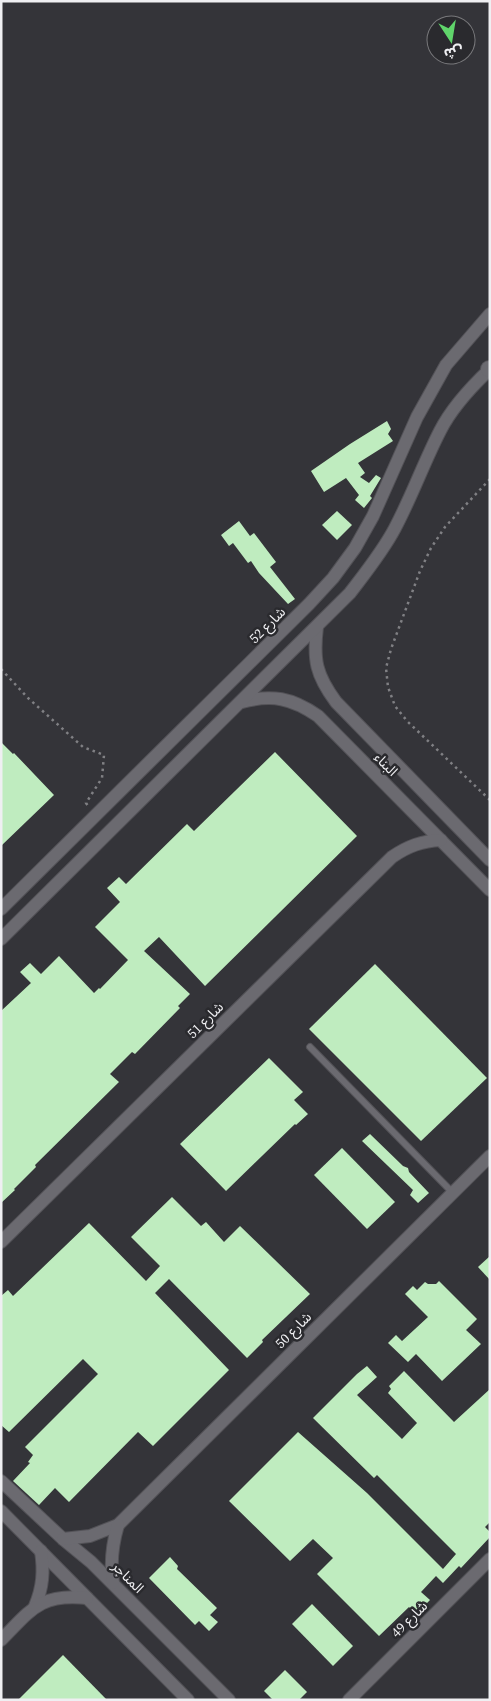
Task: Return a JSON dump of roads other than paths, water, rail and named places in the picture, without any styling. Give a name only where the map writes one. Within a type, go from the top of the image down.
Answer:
[{"type":"street","name":"شارع 52","points":[[1,910],[333,578],[355,548],[373,516],[417,417],[446,365],[490,314]]},
{"type":"street","points":[[1,939],[350,594],[374,562],[395,529],[440,429],[459,402],[490,369]]},
{"type":"street","name":"البناء","points":[[317,627],[314,647],[317,667],[324,686],[336,702],[490,860]]},
{"type":"street","name":"البناء","points":[[242,702],[257,698],[274,698],[290,701],[305,707],[318,716],[490,890]]},
{"type":"street","name":"شارع 51","points":[[1,1242],[392,857],[415,844],[441,840]]},
{"type":"street","name":"شارع 50","points":[[63,1539],[90,1536],[118,1525],[490,1156]]},
{"type":"street","name":"المناجر","points":[[1,1481],[113,1583],[229,1700]]},
{"type":"street","points":[[1,1511],[188,1700]]},
{"type":"street","points":[[113,1583],[111,1566],[112,1548],[118,1525]]},
{"type":"street","points":[[1,1640],[35,1606],[43,1579],[41,1551]]},
{"type":"street","name":"شارع 49","points":[[349,1700],[490,1560]]},
{"type":"street","points":[[35,1606],[60,1598],[87,1598]]},
{"type":"lane","points":[[310,1047],[453,1193]]}]
